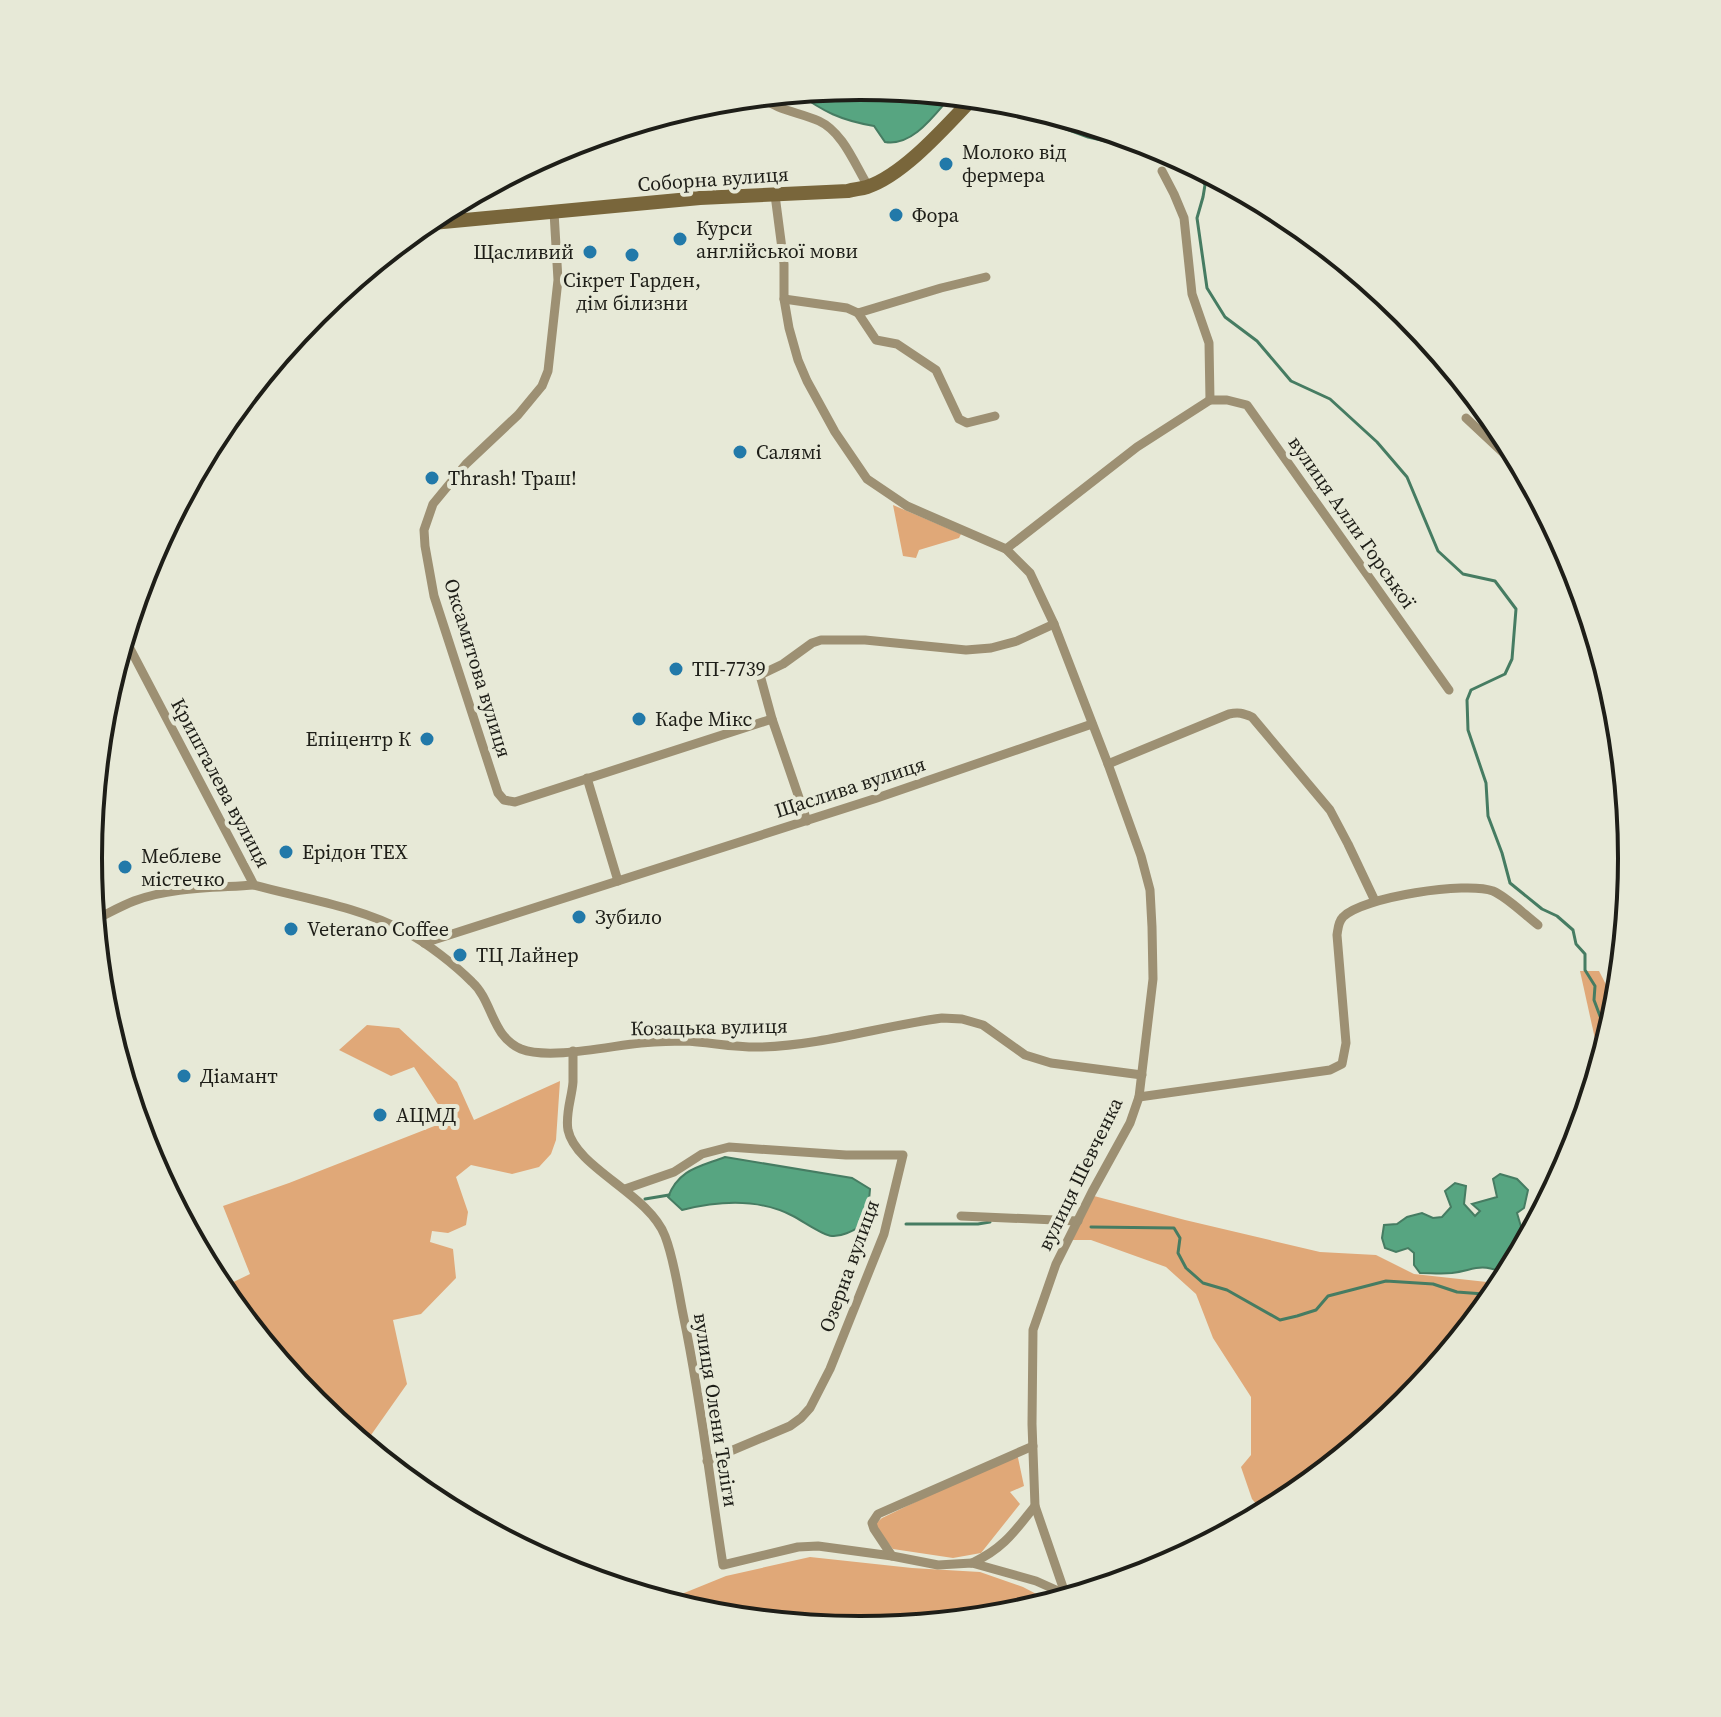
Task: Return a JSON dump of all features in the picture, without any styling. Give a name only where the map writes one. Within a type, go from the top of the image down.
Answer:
[{"type":"main road","name":"Соборна вулиця","points":[[450,222],[700,198],[848,191],[868,186],[897,170],[964,107]]},
{"type":"street","points":[[775,105],[821,122],[835,133],[868,186]]},
{"type":"street","points":[[1006,549],[1137,447],[1210,400],[1209,343],[1192,294],[1184,218],[1162,171]]},
{"type":"street","name":"вулиця Шевченка","points":[[775,195],[784,264],[784,299],[789,328],[807,381],[835,432],[867,479],[907,506],[1006,549],[1030,573],[1054,624],[1108,764],[1150,890],[1153,979],[1139,1097],[1130,1123],[1056,1264],[1033,1330],[1035,1506],[1063,1589]]},
{"type":"street","name":"Оксамитова вулиця","points":[[554,212],[558,280],[545,379],[518,415],[466,464],[433,504],[424,530],[434,596],[498,793],[504,800],[515,802],[772,719]]},
{"type":"street","points":[[858,313],[986,277]]},
{"type":"street","points":[[784,299],[847,308],[858,313],[876,340],[897,344],[936,370],[959,419],[967,423],[995,416]]},
{"type":"street","name":"вулиця Алли Горської","points":[[1210,400],[1247,405],[1449,690]]},
{"type":"street","points":[[1466,418],[1497,447]]},
{"type":"street","points":[[807,821],[760,675],[821,640],[865,640],[966,650],[1017,641],[1054,624]]},
{"type":"street","name":"Кришталева вулиця","points":[[131,651],[254,885],[320,902]]},
{"type":"street","points":[[1108,764],[1229,714],[1238,712],[1252,717],[1330,810],[1375,901]]},
{"type":"street","name":"Щаслива вулиця","points":[[424,943],[807,821],[1092,724]]},
{"type":"street","points":[[587,778],[618,881]]},
{"type":"street","points":[[105,915],[155,895],[254,885]]},
{"type":"street","points":[[1139,1097],[1330,1070],[1342,1064],[1346,1043],[1337,935],[1339,924],[1343,917],[1375,901],[1430,890],[1480,889],[1493,891],[1538,925]]},
{"type":"street","name":"Козацька вулиця","points":[[320,902],[365,915],[424,943],[480,990],[499,1031],[508,1041],[522,1049],[541,1053],[685,1041],[762,1047],[809,1043],[923,1020],[952,1018],[983,1025],[1025,1055],[1051,1063],[1142,1075]]},
{"type":"street","name":"вулиця Олени Теліги","points":[[573,1051],[568,1128],[572,1141],[581,1153],[654,1217],[670,1250],[693,1361],[723,1565],[798,1547],[818,1546],[938,1565],[972,1563]]},
{"type":"street","name":"Озерна вулиця","points":[[625,1189],[674,1172],[702,1154],[729,1147],[846,1155],[903,1155],[884,1234],[830,1369],[810,1408],[790,1426],[707,1461]]},
{"type":"street","points":[[961,1216],[1078,1221]]},
{"type":"street","points":[[892,1556],[874,1529],[872,1523],[878,1514],[1033,1446]]},
{"type":"street","points":[[972,1563],[1002,1547],[1035,1506]]},
{"type":"street","points":[[972,1563],[1036,1581],[1055,1591]]},
{"type":"shaded area","points":[[860,100],[944,105],[914,134],[895,142],[885,142],[874,126],[851,121],[811,102]]},
{"type":"shaded area","points":[[893,505],[961,534],[959,538],[919,550],[916,558],[903,556]]},
{"type":"shaded area","points":[[1580,971],[1599,971],[1607,987],[1596,1043]]},
{"type":"shaded area","points":[[367,1025],[399,1028],[457,1082],[474,1120],[560,1081],[556,1140],[551,1154],[539,1167],[512,1174],[471,1165],[456,1177],[468,1212],[466,1225],[448,1233],[432,1231],[430,1242],[453,1249],[456,1278],[421,1314],[393,1320],[407,1384],[370,1437],[290,1359],[232,1283],[250,1274],[223,1206],[437,1125],[446,1117],[414,1067],[391,1076],[339,1050]]},
{"type":"shaded area","points":[[725,1157],[852,1178],[870,1189],[867,1223],[846,1234],[832,1236],[766,1206],[724,1203],[682,1210],[668,1197],[684,1175]]},
{"type":"shaded area","points":[[1500,1174],[1517,1179],[1528,1190],[1524,1208],[1517,1213],[1522,1229],[1497,1270],[1482,1268],[1452,1273],[1420,1273],[1414,1265],[1414,1253],[1408,1248],[1396,1252],[1385,1248],[1382,1238],[1384,1225],[1397,1224],[1422,1213],[1433,1218],[1442,1217],[1451,1207],[1445,1191],[1455,1183],[1466,1186],[1464,1204],[1475,1216],[1480,1211],[1472,1204],[1497,1197],[1493,1179]]},
{"type":"shaded area","points":[[1094,1196],[1320,1252],[1376,1255],[1414,1274],[1489,1282],[1431,1359],[1397,1395],[1322,1460],[1257,1505],[1241,1467],[1251,1455],[1251,1397],[1213,1338],[1196,1294],[1166,1267],[1091,1240],[1072,1240]]},
{"type":"shaded area","points":[[1017,1453],[1024,1486],[1010,1492],[1020,1504],[981,1553],[953,1558],[893,1549],[874,1525],[882,1518]]},
{"type":"shaded area","points":[[810,1557],[980,1572],[1039,1595],[960,1611],[860,1617],[761,1611],[680,1595],[726,1576]]},
{"type":"waterway","points":[[1064,128],[1108,141]]},
{"type":"waterway","points":[[1203,182],[1197,218],[1207,288],[1225,317],[1257,341],[1291,381],[1330,399],[1377,442],[1407,477],[1438,551],[1463,574],[1495,581],[1516,609],[1512,659],[1505,674],[1471,690],[1467,700],[1468,730],[1486,783],[1488,816],[1510,883],[1573,930],[1576,944],[1585,954],[1585,970],[1595,986],[1594,1000],[1601,1019]]},
{"type":"waterway","points":[[645,1199],[669,1195]]},
{"type":"waterway","points":[[866,1209],[879,1215]]},
{"type":"waterway","points":[[906,1224],[990,1222]]},
{"type":"waterway","points":[[1091,1227],[1174,1228],[1180,1238],[1178,1253],[1186,1268],[1203,1283],[1227,1290],[1280,1320],[1316,1310],[1328,1296],[1386,1281],[1433,1284],[1457,1292],[1481,1294]]},
{"type":"place","name":"Молоко від фермера","points":[[946,164]]},
{"type":"place","name":"Фора","points":[[896,215]]},
{"type":"place","name":"Курси англійської мови","points":[[680,239]]},
{"type":"place","name":"Щасливий","points":[[590,252]]},
{"type":"place","name":"Сікрет Гарден, дім білизни","points":[[632,255]]},
{"type":"place","name":"Салямі","points":[[740,452]]},
{"type":"place","name":"Thrash! Траш!","points":[[432,478]]},
{"type":"place","name":"ТП-7739","points":[[676,669]]},
{"type":"place","name":"Кафе Мікс","points":[[639,719]]},
{"type":"place","name":"Епіцентр К","points":[[427,739]]},
{"type":"place","name":"Ерідон ТЕХ","points":[[286,852]]},
{"type":"place","name":"Меблеве містечко","points":[[125,867]]},
{"type":"place","name":"Зубило","points":[[579,917]]},
{"type":"place","name":"Veterano Coffee","points":[[291,929]]},
{"type":"place","name":"ТЦ Лайнер","points":[[460,955]]},
{"type":"place","name":"Діамант","points":[[184,1076]]},
{"type":"place","name":"АЦМД","points":[[380,1115]]}]
